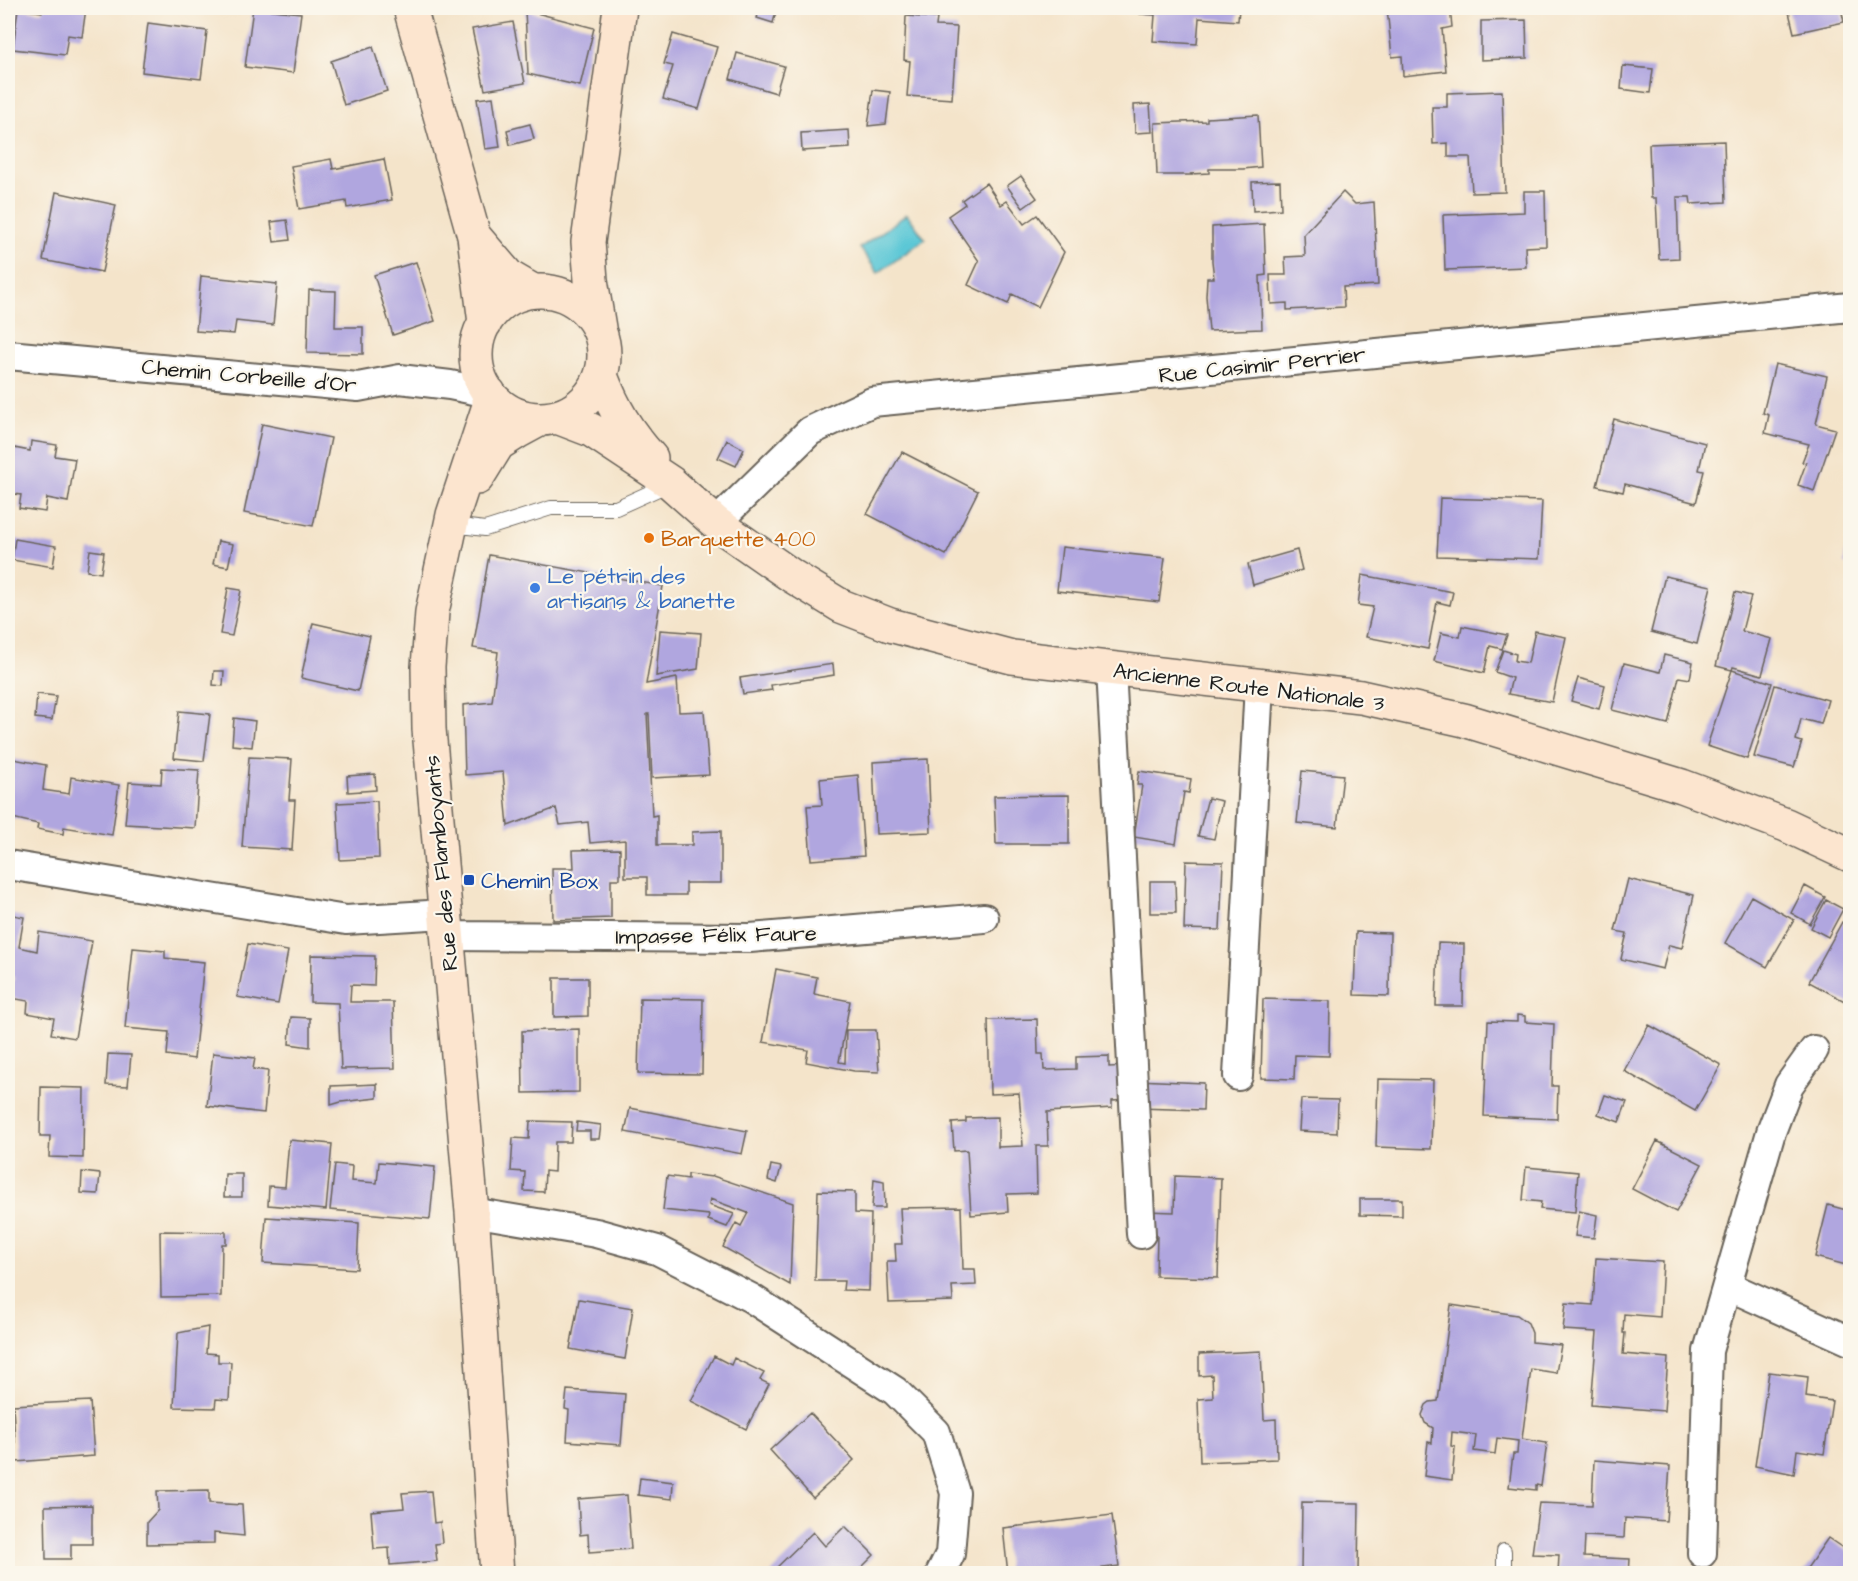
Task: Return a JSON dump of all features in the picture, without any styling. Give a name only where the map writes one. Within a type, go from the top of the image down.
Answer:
[{"type":"main road","points":[[410,8],[474,236],[484,322]]},
{"type":"main road","points":[[588,242],[564,275],[542,291],[518,294],[505,301],[493,310],[484,322],[478,340],[476,359],[480,376],[489,393],[504,407],[522,416],[549,418],[571,411],[584,402],[594,390],[605,360],[591,280],[588,242],[620,8]]},
{"type":"main road","points":[[474,236],[509,277],[542,291],[566,296],[580,304],[591,315],[599,329]]},
{"type":"main road","name":"Ancienne Route Nationale 3","points":[[601,376],[612,406],[633,438],[671,483]]},
{"type":"main road","name":"Rue des Flamboyants","points":[[489,393],[489,406],[452,520],[432,612],[428,668],[429,729],[472,1212],[497,1574]]},
{"type":"main road","name":"Ancienne Route Nationale 3","points":[[549,418],[591,430],[671,483],[716,523],[792,576],[841,606],[890,625],[1012,657],[1361,697],[1464,720],[1682,786],[1786,825],[1851,855]]},
{"type":"main road","name":"Rue des Flamboyants","points":[[452,520],[498,444],[516,432],[549,418]]},
{"type":"street","name":"Rue Casimir Perrier","points":[[716,523],[810,431],[872,402],[1851,307]]},
{"type":"street","name":"Chemin Corbeille d'Or","points":[[8,355],[358,387],[400,379],[450,385],[489,393]]},
{"type":"street","points":[[1111,669],[1141,1234]]},
{"type":"street","points":[[1238,1076],[1259,686]]},
{"type":"street","points":[[8,865],[346,920],[446,925]]},
{"type":"street","name":"Impasse Félix Faure","points":[[446,925],[750,938],[984,918]]},
{"type":"street","points":[[1702,1553],[1708,1351],[1770,1132],[1788,1085],[1814,1050]]},
{"type":"street","points":[[472,1212],[596,1233],[657,1250],[751,1298],[895,1391],[936,1432],[955,1493],[950,1554],[940,1574]]},
{"type":"street","points":[[1728,1286],[1851,1341]]},
{"type":"lane","points":[[452,520],[485,529],[551,508],[616,508],[671,483]]},
{"type":"lane","points":[[1504,1551],[1504,1574]]},
{"type":"water","points":[[907,214],[925,239],[878,273],[860,248]]},
{"type":"building","points":[[43,8],[86,8],[82,37],[68,35],[65,55],[13,49],[18,9],[42,12]]},
{"type":"building","points":[[253,8],[301,13],[293,73],[245,67]]},
{"type":"building","points":[[760,8],[777,8],[773,23],[757,18]]},
{"type":"building","points":[[1140,8],[1239,8],[1238,21],[1199,18],[1197,44],[1153,41],[1155,15],[1140,14]]},
{"type":"building","points":[[1387,8],[1450,8],[1452,27],[1442,29],[1446,71],[1403,76],[1402,56],[1392,57]]},
{"type":"building","points":[[1788,8],[1850,8],[1850,11],[1842,13],[1844,22],[1794,33]]},
{"type":"building","points":[[525,10],[594,28],[580,86],[528,74]]},
{"type":"building","points":[[906,16],[937,18],[936,26],[957,27],[952,99],[907,96],[910,61],[904,60]]},
{"type":"building","points":[[1526,20],[1527,58],[1481,60],[1481,21]]},
{"type":"building","points":[[513,22],[525,83],[485,90],[472,29]]},
{"type":"building","points":[[148,23],[207,31],[201,79],[142,72]]},
{"type":"building","points":[[673,34],[717,47],[699,109],[663,99],[673,66],[664,64]]},
{"type":"building","points":[[373,47],[387,91],[344,105],[331,61]]},
{"type":"building","points":[[737,53],[784,66],[776,93],[730,79]]},
{"type":"building","points":[[1623,66],[1653,69],[1650,93],[1621,89]]},
{"type":"building","points":[[873,90],[890,92],[886,124],[868,126]]},
{"type":"building","points":[[1502,91],[1505,192],[1472,193],[1470,157],[1448,157],[1448,143],[1433,144],[1432,107],[1447,107],[1447,93]]},
{"type":"building","points":[[493,97],[500,147],[485,149],[477,99]]},
{"type":"building","points":[[1150,104],[1152,132],[1135,133],[1134,105]]},
{"type":"building","points":[[1258,115],[1261,167],[1209,169],[1209,173],[1192,175],[1157,175],[1155,123],[1207,121],[1207,118]]},
{"type":"building","points":[[530,124],[534,139],[510,145],[507,130]]},
{"type":"building","points":[[849,130],[850,148],[802,151],[801,133]]},
{"type":"building","points":[[1724,141],[1726,202],[1691,204],[1690,197],[1677,197],[1679,258],[1659,259],[1656,198],[1651,198],[1649,144]]},
{"type":"building","points":[[331,159],[333,169],[384,159],[392,200],[347,208],[346,201],[299,209],[291,166]]},
{"type":"building","points":[[1021,176],[1037,198],[1023,208],[1007,186]]},
{"type":"building","points":[[1280,181],[1281,209],[1253,211],[1252,182]]},
{"type":"building","points":[[986,183],[1001,205],[1007,201],[1024,224],[1037,215],[1064,252],[1038,307],[1012,294],[1008,304],[968,285],[979,261],[948,216],[965,204],[962,200]]},
{"type":"building","points":[[1524,191],[1545,191],[1546,246],[1525,247],[1526,267],[1445,270],[1443,215],[1524,212]]},
{"type":"building","points":[[56,192],[116,205],[102,272],[43,260]]},
{"type":"building","points":[[1343,192],[1355,204],[1374,202],[1378,285],[1343,287],[1344,307],[1287,310],[1287,303],[1271,304],[1270,275],[1286,275],[1285,257],[1305,256],[1304,234]]},
{"type":"building","points":[[287,220],[290,240],[274,242],[271,222]]},
{"type":"building","points":[[1264,224],[1266,275],[1260,276],[1262,329],[1209,331],[1206,296],[1207,278],[1214,278],[1212,227]]},
{"type":"building","points":[[416,262],[435,321],[393,335],[374,275]]},
{"type":"building","points":[[201,276],[277,284],[273,325],[236,321],[234,334],[196,331]]},
{"type":"building","points":[[309,290],[336,291],[335,327],[363,327],[363,354],[307,353]]},
{"type":"building","points":[[1775,364],[1827,376],[1816,424],[1835,429],[1814,491],[1798,485],[1806,463],[1802,462],[1809,444],[1765,433],[1769,415],[1763,413]]},
{"type":"building","points":[[1614,419],[1705,443],[1699,470],[1704,471],[1696,503],[1625,484],[1623,492],[1597,486]]},
{"type":"building","points":[[262,424],[331,438],[313,526],[244,513]]},
{"type":"building","points":[[727,440],[744,449],[736,466],[718,458]]},
{"type":"building","points":[[31,441],[57,445],[55,456],[75,459],[68,502],[47,498],[45,512],[19,508],[21,495],[8,493],[9,447],[30,451]]},
{"type":"building","points":[[902,452],[978,491],[946,555],[867,514]]},
{"type":"building","points":[[1440,498],[1542,501],[1539,559],[1437,556]]},
{"type":"building","points":[[1849,521],[1850,564],[1844,564]]},
{"type":"building","points":[[15,539],[56,546],[53,567],[12,560]]},
{"type":"building","points":[[218,541],[233,544],[228,567],[213,564]]},
{"type":"building","points":[[1062,547],[1165,558],[1159,602],[1057,591]]},
{"type":"building","points":[[90,550],[104,552],[101,573],[87,571]]},
{"type":"building","points":[[1297,550],[1302,570],[1253,585],[1248,564]]},
{"type":"building","points":[[489,555],[663,586],[646,684],[677,678],[679,712],[704,711],[709,775],[652,778],[649,714],[647,714],[652,816],[657,815],[657,845],[692,845],[692,832],[721,831],[721,883],[686,883],[686,895],[647,895],[647,877],[625,877],[625,840],[590,843],[588,822],[560,825],[556,808],[508,826],[503,772],[465,775],[463,705],[492,702],[498,652],[473,648]]},
{"type":"building","points":[[1362,575],[1453,592],[1450,605],[1437,602],[1428,649],[1366,637],[1373,607],[1358,605]]},
{"type":"building","points":[[1665,576],[1711,586],[1697,644],[1651,632]]},
{"type":"building","points":[[228,588],[241,590],[232,636],[220,634]]},
{"type":"building","points":[[1735,592],[1751,596],[1742,631],[1772,639],[1762,675],[1733,667],[1732,670],[1716,666]]},
{"type":"building","points":[[313,623],[370,636],[358,691],[301,678]]},
{"type":"building","points":[[1462,626],[1507,635],[1502,649],[1490,646],[1484,673],[1434,661],[1441,633],[1460,637]]},
{"type":"building","points":[[660,630],[701,633],[698,669],[656,676]]},
{"type":"building","points":[[1535,631],[1566,637],[1552,702],[1508,694],[1512,678],[1495,672],[1503,650],[1516,654],[1515,661],[1528,663]]},
{"type":"building","points":[[1664,655],[1693,662],[1690,679],[1679,677],[1668,724],[1612,710],[1624,663],[1660,672]]},
{"type":"building","points":[[833,664],[834,675],[771,685],[772,690],[743,694],[740,678]]},
{"type":"building","points":[[1732,670],[1772,683],[1747,759],[1707,746]]},
{"type":"building","points":[[214,671],[224,671],[223,686],[213,685]]},
{"type":"building","points":[[1578,678],[1605,685],[1599,709],[1571,701]]},
{"type":"building","points":[[1775,685],[1828,700],[1821,724],[1801,719],[1796,740],[1802,742],[1794,767],[1754,757]]},
{"type":"building","points":[[37,694],[56,696],[52,720],[35,718]]},
{"type":"building","points":[[179,711],[210,714],[204,761],[174,758]]},
{"type":"building","points":[[234,718],[255,721],[252,747],[232,745]]},
{"type":"building","points":[[249,757],[292,759],[289,800],[295,800],[292,850],[242,847]]},
{"type":"building","points":[[8,758],[46,765],[43,790],[69,794],[71,777],[119,785],[112,835],[64,827],[63,834],[37,829],[38,824],[8,817]]},
{"type":"building","points":[[928,759],[931,832],[876,834],[873,762]]},
{"type":"building","points":[[162,768],[199,770],[195,828],[125,824],[129,782],[161,784]]},
{"type":"building","points":[[1139,771],[1191,779],[1189,793],[1184,792],[1176,844],[1134,837],[1142,785],[1137,785]]},
{"type":"building","points":[[1302,771],[1343,775],[1337,827],[1297,823]]},
{"type":"building","points":[[375,774],[376,790],[348,792],[347,776]]},
{"type":"building","points":[[858,775],[864,856],[811,860],[807,806],[822,805],[820,779]]},
{"type":"building","points":[[1069,795],[1069,844],[996,844],[994,796]]},
{"type":"building","points":[[1208,798],[1222,801],[1214,839],[1198,836]]},
{"type":"building","points":[[377,801],[379,858],[340,860],[337,803]]},
{"type":"building","points":[[620,849],[620,879],[611,879],[611,918],[553,920],[552,868],[574,868],[573,850]]},
{"type":"building","points":[[1186,861],[1223,862],[1220,930],[1184,929]]},
{"type":"building","points":[[1628,879],[1694,895],[1682,948],[1669,945],[1663,969],[1621,959],[1627,933],[1615,931]]},
{"type":"building","points":[[1150,881],[1175,881],[1176,913],[1150,913]]},
{"type":"building","points":[[1805,886],[1825,897],[1810,924],[1791,913]]},
{"type":"building","points":[[1751,896],[1794,920],[1767,967],[1725,943]]},
{"type":"building","points":[[1826,900],[1843,909],[1828,937],[1811,928]]},
{"type":"building","points":[[8,914],[24,917],[19,947],[37,951],[39,932],[92,941],[75,1038],[51,1034],[54,1018],[27,1013],[28,1001],[11,998],[14,977],[8,976]]},
{"type":"building","points":[[1842,922],[1850,927],[1850,1004],[1809,982]]},
{"type":"building","points":[[1356,932],[1390,933],[1389,996],[1354,995]]},
{"type":"building","points":[[1438,943],[1464,944],[1463,1006],[1436,1006]]},
{"type":"building","points":[[248,944],[288,951],[278,1004],[237,997]]},
{"type":"building","points":[[133,948],[165,951],[165,958],[204,962],[194,1059],[167,1055],[169,1032],[125,1028]]},
{"type":"building","points":[[311,955],[375,956],[374,986],[351,985],[350,1002],[393,1002],[395,1068],[341,1069],[338,1003],[310,1002]]},
{"type":"building","points":[[776,969],[817,977],[814,994],[850,1001],[839,1062],[845,1063],[846,1030],[876,1030],[879,1072],[854,1071],[806,1062],[808,1050],[763,1042]]},
{"type":"building","points":[[554,978],[588,978],[588,1016],[554,1017]]},
{"type":"building","points":[[640,998],[703,999],[702,1074],[638,1073]]},
{"type":"building","points":[[1263,999],[1330,1001],[1329,1056],[1295,1055],[1294,1079],[1261,1078]]},
{"type":"building","points":[[1517,1015],[1525,1016],[1525,1022],[1554,1024],[1552,1086],[1558,1086],[1557,1119],[1484,1116],[1488,1021],[1517,1022]]},
{"type":"building","points":[[291,1017],[310,1018],[310,1047],[289,1044]]},
{"type":"building","points":[[1037,1019],[1038,1054],[1043,1054],[1044,1070],[1076,1069],[1076,1057],[1109,1056],[1109,1067],[1127,1066],[1129,1100],[1112,1101],[1112,1108],[1047,1112],[1048,1146],[1036,1146],[1037,1193],[1007,1194],[1008,1212],[971,1215],[967,1150],[954,1151],[952,1123],[966,1122],[966,1118],[998,1117],[998,1147],[1023,1146],[1019,1093],[990,1094],[988,1020]]},
{"type":"building","points":[[1649,1025],[1721,1065],[1695,1111],[1624,1071]]},
{"type":"building","points":[[579,1029],[579,1092],[523,1093],[522,1031]]},
{"type":"building","points":[[213,1053],[255,1058],[253,1069],[268,1071],[264,1113],[207,1106]]},
{"type":"building","points":[[108,1054],[131,1055],[128,1086],[106,1085]]},
{"type":"building","points":[[1378,1079],[1433,1080],[1431,1149],[1376,1147]]},
{"type":"building","points":[[1137,1080],[1204,1083],[1203,1110],[1138,1108]]},
{"type":"building","points":[[377,1084],[377,1098],[331,1105],[331,1086]]},
{"type":"building","points":[[41,1087],[84,1088],[83,1158],[49,1157],[50,1136],[40,1136]]},
{"type":"building","points":[[1605,1095],[1627,1102],[1619,1122],[1598,1114]]},
{"type":"building","points":[[1301,1099],[1338,1100],[1337,1133],[1299,1131]]},
{"type":"building","points":[[630,1108],[747,1131],[742,1154],[625,1132]]},
{"type":"building","points":[[530,1121],[572,1122],[571,1142],[555,1142],[554,1172],[545,1171],[544,1192],[524,1191],[525,1172],[511,1171],[513,1138],[529,1139]]},
{"type":"building","points":[[577,1122],[601,1125],[599,1139],[590,1139],[590,1131],[576,1131]]},
{"type":"building","points":[[289,1140],[332,1144],[326,1210],[268,1205],[269,1186],[285,1187]]},
{"type":"building","points":[[1657,1141],[1702,1164],[1676,1212],[1632,1189]]},
{"type":"building","points":[[379,1162],[435,1167],[430,1219],[330,1210],[335,1164],[352,1166],[351,1181],[377,1183]]},
{"type":"building","points":[[771,1165],[781,1167],[777,1183],[768,1180]]},
{"type":"building","points":[[1526,1167],[1578,1172],[1575,1212],[1540,1209],[1541,1202],[1523,1200]]},
{"type":"building","points":[[82,1172],[100,1174],[98,1194],[81,1193]]},
{"type":"building","points":[[225,1174],[242,1174],[242,1197],[224,1197]]},
{"type":"building","points":[[688,1174],[713,1176],[793,1203],[790,1285],[723,1247],[736,1223],[741,1226],[748,1213],[710,1199],[709,1205],[734,1214],[727,1227],[708,1220],[709,1215],[663,1210],[667,1176],[688,1179]]},
{"type":"building","points":[[1175,1176],[1221,1178],[1218,1278],[1156,1276],[1157,1235],[1145,1234],[1146,1211],[1174,1212]]},
{"type":"building","points":[[874,1179],[884,1181],[885,1208],[872,1208]]},
{"type":"building","points":[[818,1191],[855,1192],[855,1213],[871,1214],[869,1291],[843,1290],[844,1281],[815,1281]]},
{"type":"building","points":[[1360,1199],[1402,1199],[1402,1216],[1360,1215]]},
{"type":"building","points":[[1828,1205],[1850,1211],[1850,1266],[1815,1257]]},
{"type":"building","points":[[961,1207],[963,1269],[975,1269],[976,1285],[952,1286],[953,1301],[889,1303],[887,1261],[896,1261],[895,1244],[902,1244],[900,1208]]},
{"type":"building","points":[[1579,1211],[1597,1215],[1594,1238],[1575,1236]]},
{"type":"building","points":[[266,1217],[359,1223],[357,1269],[263,1263]]},
{"type":"building","points":[[160,1231],[226,1232],[226,1244],[222,1244],[221,1296],[161,1297]]},
{"type":"building","points":[[1596,1258],[1663,1262],[1660,1317],[1624,1314],[1623,1354],[1668,1358],[1664,1411],[1591,1405],[1597,1332],[1563,1330],[1566,1303],[1593,1305]]},
{"type":"building","points":[[579,1299],[633,1308],[625,1359],[570,1349]]},
{"type":"building","points":[[1451,1305],[1517,1315],[1528,1323],[1532,1333],[1532,1342],[1561,1345],[1556,1373],[1531,1369],[1522,1439],[1547,1443],[1541,1486],[1536,1485],[1536,1490],[1509,1487],[1513,1454],[1517,1454],[1518,1441],[1497,1438],[1495,1454],[1474,1451],[1476,1435],[1452,1432],[1451,1446],[1455,1447],[1452,1480],[1424,1476],[1428,1442],[1432,1443],[1433,1428],[1425,1423],[1422,1415],[1426,1405],[1438,1401]]},
{"type":"building","points":[[208,1327],[206,1353],[218,1354],[218,1362],[231,1362],[229,1400],[216,1399],[215,1408],[174,1407],[178,1333]]},
{"type":"building","points":[[1261,1351],[1264,1420],[1276,1419],[1277,1459],[1200,1462],[1198,1399],[1213,1398],[1212,1375],[1199,1376],[1199,1354]]},
{"type":"building","points":[[714,1356],[731,1365],[734,1358],[764,1373],[760,1380],[769,1384],[746,1429],[691,1401]]},
{"type":"building","points":[[1769,1372],[1808,1377],[1806,1397],[1832,1401],[1824,1454],[1797,1450],[1794,1474],[1755,1466]]},
{"type":"building","points":[[567,1390],[625,1394],[621,1445],[567,1441],[569,1410],[565,1409]]},
{"type":"building","points":[[90,1401],[94,1456],[16,1462],[13,1405]]},
{"type":"building","points":[[810,1413],[854,1460],[813,1498],[770,1450]]},
{"type":"building","points":[[1594,1460],[1670,1466],[1666,1521],[1625,1518],[1624,1538],[1585,1536],[1584,1557],[1630,1559],[1629,1574],[1558,1574],[1559,1555],[1532,1554],[1539,1503],[1592,1505]]},
{"type":"building","points":[[640,1478],[673,1482],[672,1499],[638,1495]]},
{"type":"building","points":[[209,1490],[209,1503],[242,1505],[244,1536],[214,1533],[214,1543],[147,1544],[147,1522],[158,1510],[157,1491]]},
{"type":"building","points":[[431,1491],[434,1523],[440,1522],[442,1543],[435,1544],[437,1561],[390,1565],[389,1548],[374,1549],[371,1511],[404,1508],[402,1493]]},
{"type":"building","points":[[627,1495],[631,1549],[589,1552],[588,1534],[580,1535],[578,1499]]},
{"type":"building","points":[[1302,1502],[1359,1503],[1358,1573],[1301,1572]]},
{"type":"building","points":[[92,1505],[92,1544],[71,1544],[71,1559],[46,1559],[45,1506]]},
{"type":"building","points":[[1112,1515],[1119,1566],[1057,1574],[1008,1574],[1003,1528]]},
{"type":"building","points":[[845,1526],[874,1555],[855,1574],[770,1574],[813,1532],[825,1546]]},
{"type":"building","points":[[1828,1538],[1850,1553],[1850,1574],[1803,1574]]},
{"type":"place","name":"Barquette 400","points":[[649,538]]},
{"type":"place","name":"Le pétrin des artisans & banette","points":[[535,588]]},
{"type":"place","name":"Chemin Box","points":[[469,880]]}]
